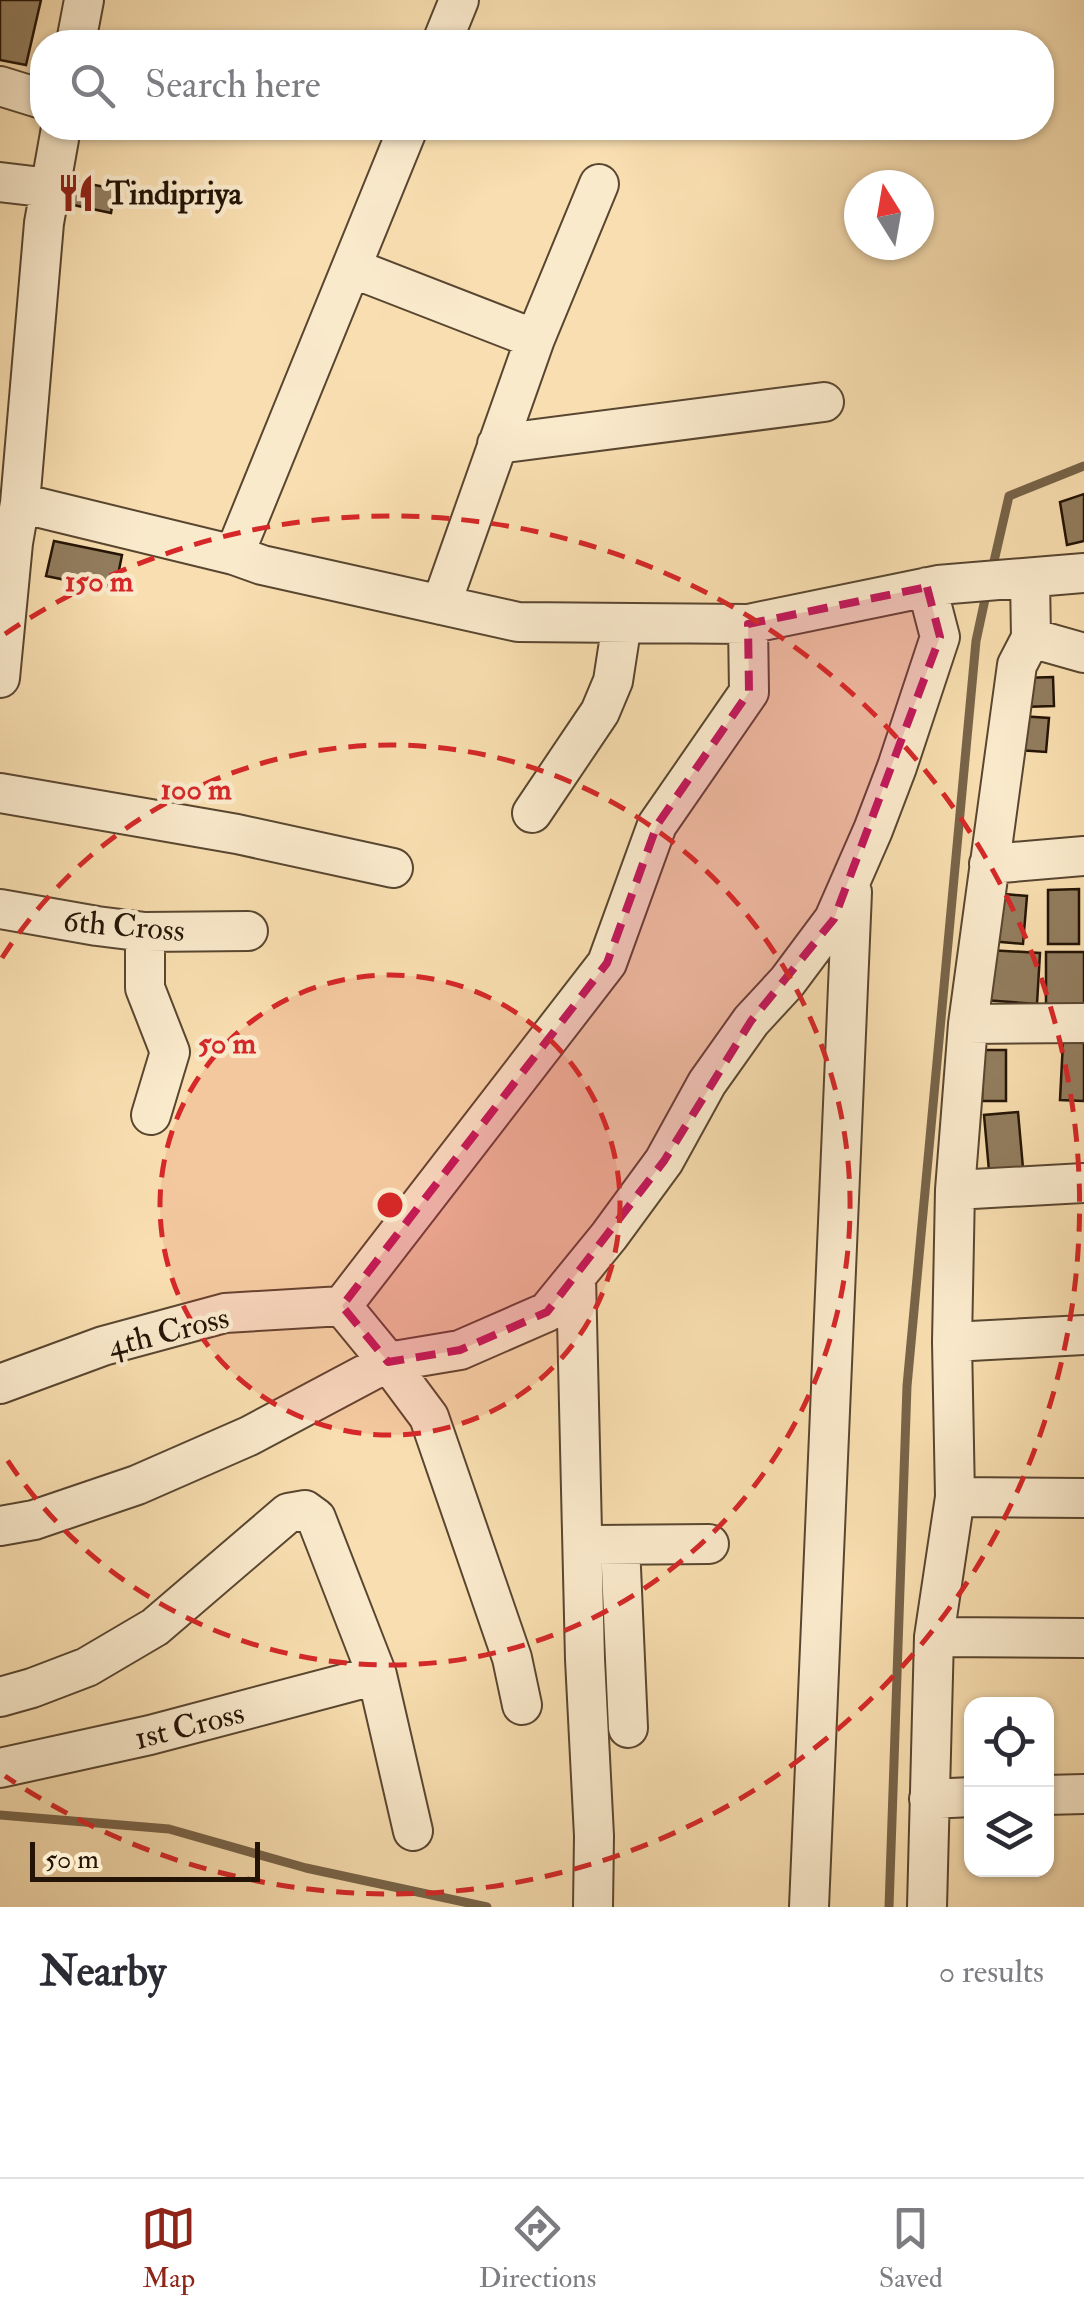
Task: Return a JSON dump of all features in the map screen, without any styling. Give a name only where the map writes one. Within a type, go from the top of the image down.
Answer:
[{"type":"street","points":[[78,30],[84,0]]},
{"type":"street","points":[[447,30],[460,0]]},
{"type":"street","points":[[0,86],[30,95]]},
{"type":"street","points":[[0,678],[6,542],[20,503],[44,223],[59,140]]},
{"type":"street","points":[[234,555],[403,140]]},
{"type":"street","points":[[0,182],[50,188]]},
{"type":"street","points":[[441,605],[535,339],[599,184]]},
{"type":"street","points":[[352,268],[535,339]]},
{"type":"street","points":[[497,444],[824,402]]},
{"type":"street","points":[[20,503],[262,565],[518,622],[748,624],[933,586],[1084,573]]},
{"type":"street","points":[[927,1907],[934,1638],[955,1497],[955,1190],[968,1024],[989,864],[1017,664],[1031,638],[1025,578]]},
{"type":"street","points":[[0,1526],[34,1520],[137,1485],[249,1436],[388,1362],[460,1350],[548,1312],[664,1161],[707,1084],[740,1036],[834,920],[897,767],[940,637],[933,586]]},
{"type":"street","points":[[532,813],[600,712],[613,681],[622,623]]},
{"type":"street","points":[[522,1705],[512,1658],[429,1417],[342,1306],[606,963],[657,825],[749,692],[748,624]]},
{"type":"street","points":[[1031,638],[1084,653]]},
{"type":"street","points":[[0,794],[237,834],[393,868]]},
{"type":"street","points":[[989,864],[1084,856]]},
{"type":"street","points":[[809,1907],[853,875]]},
{"type":"street","name":"6th Cross","points":[[0,910],[146,932],[248,931]]},
{"type":"street","points":[[146,932],[145,988],[170,1052],[150,1115]]},
{"type":"street","points":[[968,1024],[1084,1023]]},
{"type":"street","points":[[955,1190],[1084,1183]]},
{"type":"street","points":[[576,1277],[593,1907]]},
{"type":"street","name":"4th Cross","points":[[0,1384],[104,1346],[225,1313],[342,1306]]},
{"type":"street","points":[[952,1342],[1084,1335]]},
{"type":"street","points":[[955,1497],[1084,1498]]},
{"type":"street","points":[[0,1698],[87,1667],[155,1627],[288,1513],[304,1510],[316,1518],[377,1675],[413,1832]]},
{"type":"street","points":[[582,1545],[709,1544]]},
{"type":"street","points":[[620,1545],[628,1728]]},
{"type":"street","points":[[934,1638],[1084,1638]]},
{"type":"street","name":"1st Cross","points":[[0,1768],[150,1735],[377,1675]]},
{"type":"street","points":[[1054,1795],[1084,1794]]},
{"type":"street","points":[[929,1798],[964,1797]]},
{"type":"highlighted area","points":[[927,587],[940,637],[834,919],[751,1021],[664,1161],[547,1312],[460,1350],[388,1362],[342,1306],[607,963],[657,825],[749,692],[748,624]]},
{"type":"building","points":[[0,0],[41,0],[34,30],[30,30],[26,65],[0,60]]},
{"type":"building","points":[[69,180],[115,189],[111,213],[64,203]]},
{"type":"building","points":[[1084,494],[1084,541],[1067,545],[1060,502]]},
{"type":"building","points":[[54,541],[122,555],[115,590],[46,576]]},
{"type":"building","points":[[1053,677],[1054,706],[1023,707],[1022,678]]},
{"type":"building","points":[[1020,716],[1049,718],[1046,752],[1018,750]]},
{"type":"building","points":[[1079,889],[1079,944],[1048,944],[1048,890]]},
{"type":"building","points":[[994,893],[1027,896],[1023,944],[990,941]]},
{"type":"building","points":[[988,950],[1040,953],[1037,1004],[984,1000]]},
{"type":"building","points":[[1046,952],[1084,952],[1084,1007],[1046,1007]]},
{"type":"building","points":[[1063,1042],[1084,1043],[1084,1101],[1060,1100]]},
{"type":"building","points":[[983,1050],[1006,1050],[1006,1101],[982,1101]]},
{"type":"building","points":[[1018,1112],[1023,1168],[989,1171],[984,1115]]},
{"type":"waterway","points":[[992,570],[1009,496],[1084,466]]},
{"type":"waterway","points":[[889,1907],[907,1386],[976,641],[987,590]]},
{"type":"waterway","points":[[0,1815],[169,1829],[306,1868],[487,1907]]},
{"type":"place","name":"Tindipriya","points":[[76,193]]}]
